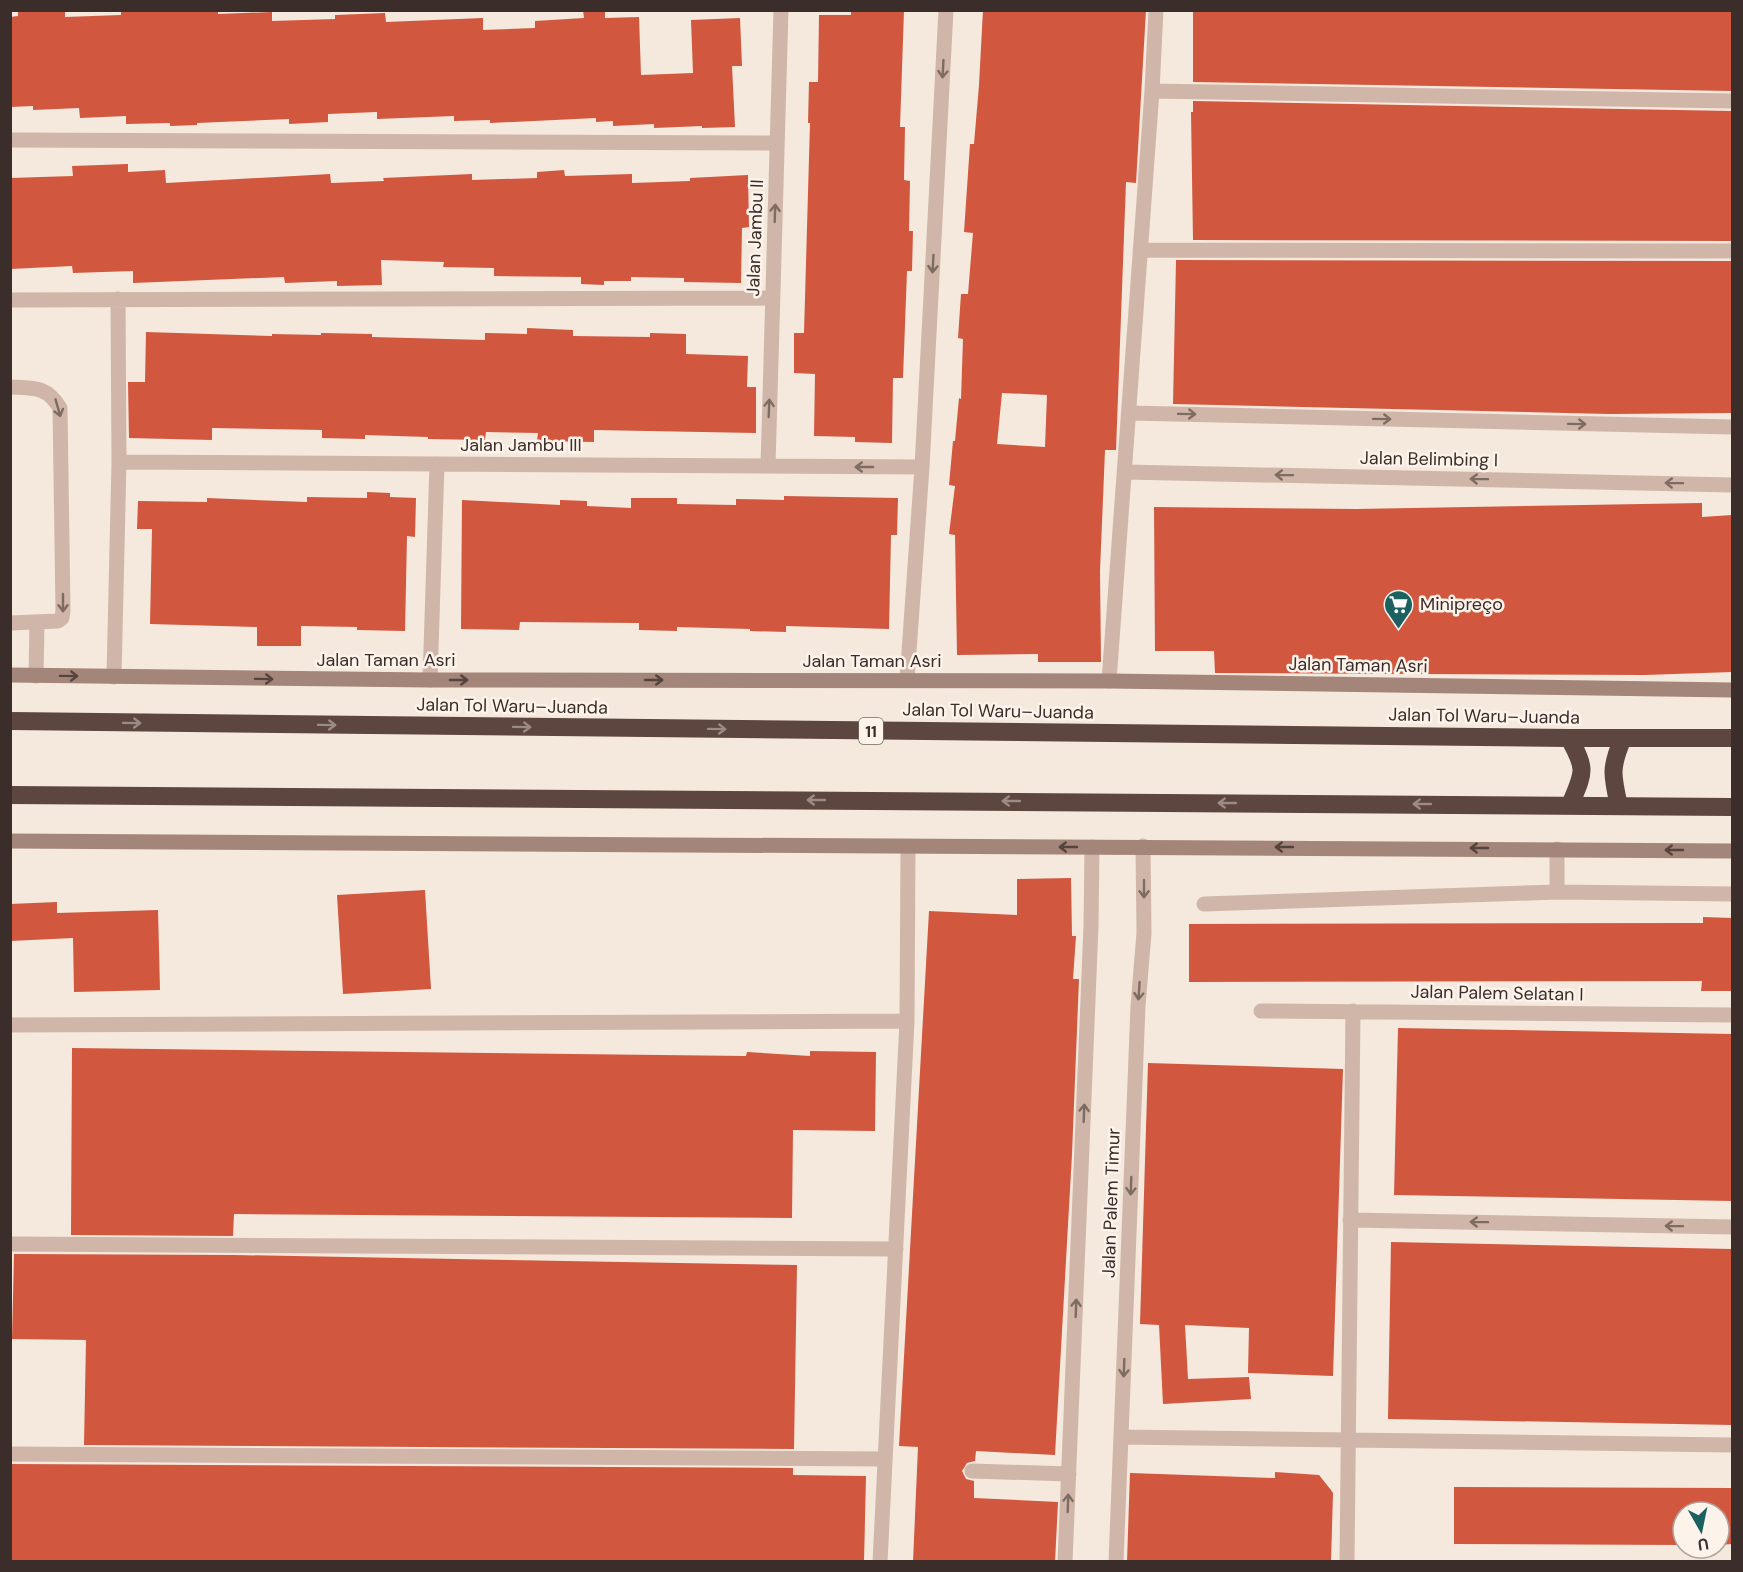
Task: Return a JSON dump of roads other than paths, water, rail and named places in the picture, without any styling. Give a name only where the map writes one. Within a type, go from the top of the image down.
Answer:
[{"type":"highway","name":"Jalan Tol Waru–Juanda","points":[[10,721],[1732,738]]},
{"type":"highway","points":[[1569,738],[1581,760],[1582,778],[1570,805]]},
{"type":"highway","points":[[1619,806],[1613,771],[1614,759],[1623,738]]},
{"type":"highway","points":[[10,795],[1732,807]]},
{"type":"main road","name":"Jalan Taman Asri","points":[[10,675],[430,680],[1109,681],[1732,690]]},
{"type":"main road","points":[[10,841],[1732,850]]},
{"type":"street","name":"Jalan Jambu II","points":[[768,466],[781,10]]},
{"type":"street","points":[[907,680],[922,467],[946,10]]},
{"type":"street","points":[[1109,681],[1156,10]]},
{"type":"street","points":[[1152,91],[1732,101]]},
{"type":"street","points":[[10,140],[777,143]]},
{"type":"street","points":[[1140,250],[1732,251]]},
{"type":"street","points":[[10,300],[772,298]]},
{"type":"street","points":[[114,677],[119,462],[118,299]]},
{"type":"street","points":[[10,387],[38,388],[53,395],[60,408],[62,618],[58,621],[10,623]]},
{"type":"street","points":[[1129,413],[1732,428]]},
{"type":"street","name":"Jalan Jambu III","points":[[119,462],[922,467]]},
{"type":"street","points":[[430,680],[437,464]]},
{"type":"street","name":"Jalan Belimbing I","points":[[1125,472],[1732,485]]},
{"type":"street","points":[[36,676],[37,623]]},
{"type":"street","name":"Jalan Palem Timur","points":[[1116,1562],[1138,1006],[1144,933],[1143,846]]},
{"type":"street","points":[[880,1562],[907,1021],[908,847]]},
{"type":"street","name":"Jalan Palem Timur","points":[[1065,1562],[1091,926],[1092,847]]},
{"type":"street","points":[[1557,849],[1557,892]]},
{"type":"street","points":[[1204,903],[1557,892],[1732,894]]},
{"type":"street","name":"Jalan Palem Selatan I","points":[[1260,1011],[1732,1015]]},
{"type":"street","points":[[1347,1562],[1353,1011]]},
{"type":"street","points":[[10,1025],[907,1021]]},
{"type":"street","points":[[1350,1220],[1732,1227]]},
{"type":"street","points":[[10,1244],[896,1248]]},
{"type":"street","points":[[1121,1437],[1732,1445]]},
{"type":"street","points":[[10,1454],[885,1459]]},
{"type":"street","points":[[972,1471],[1069,1474]]},
{"type":"place","name":"Minipreço","points":[[1399,630]]}]
